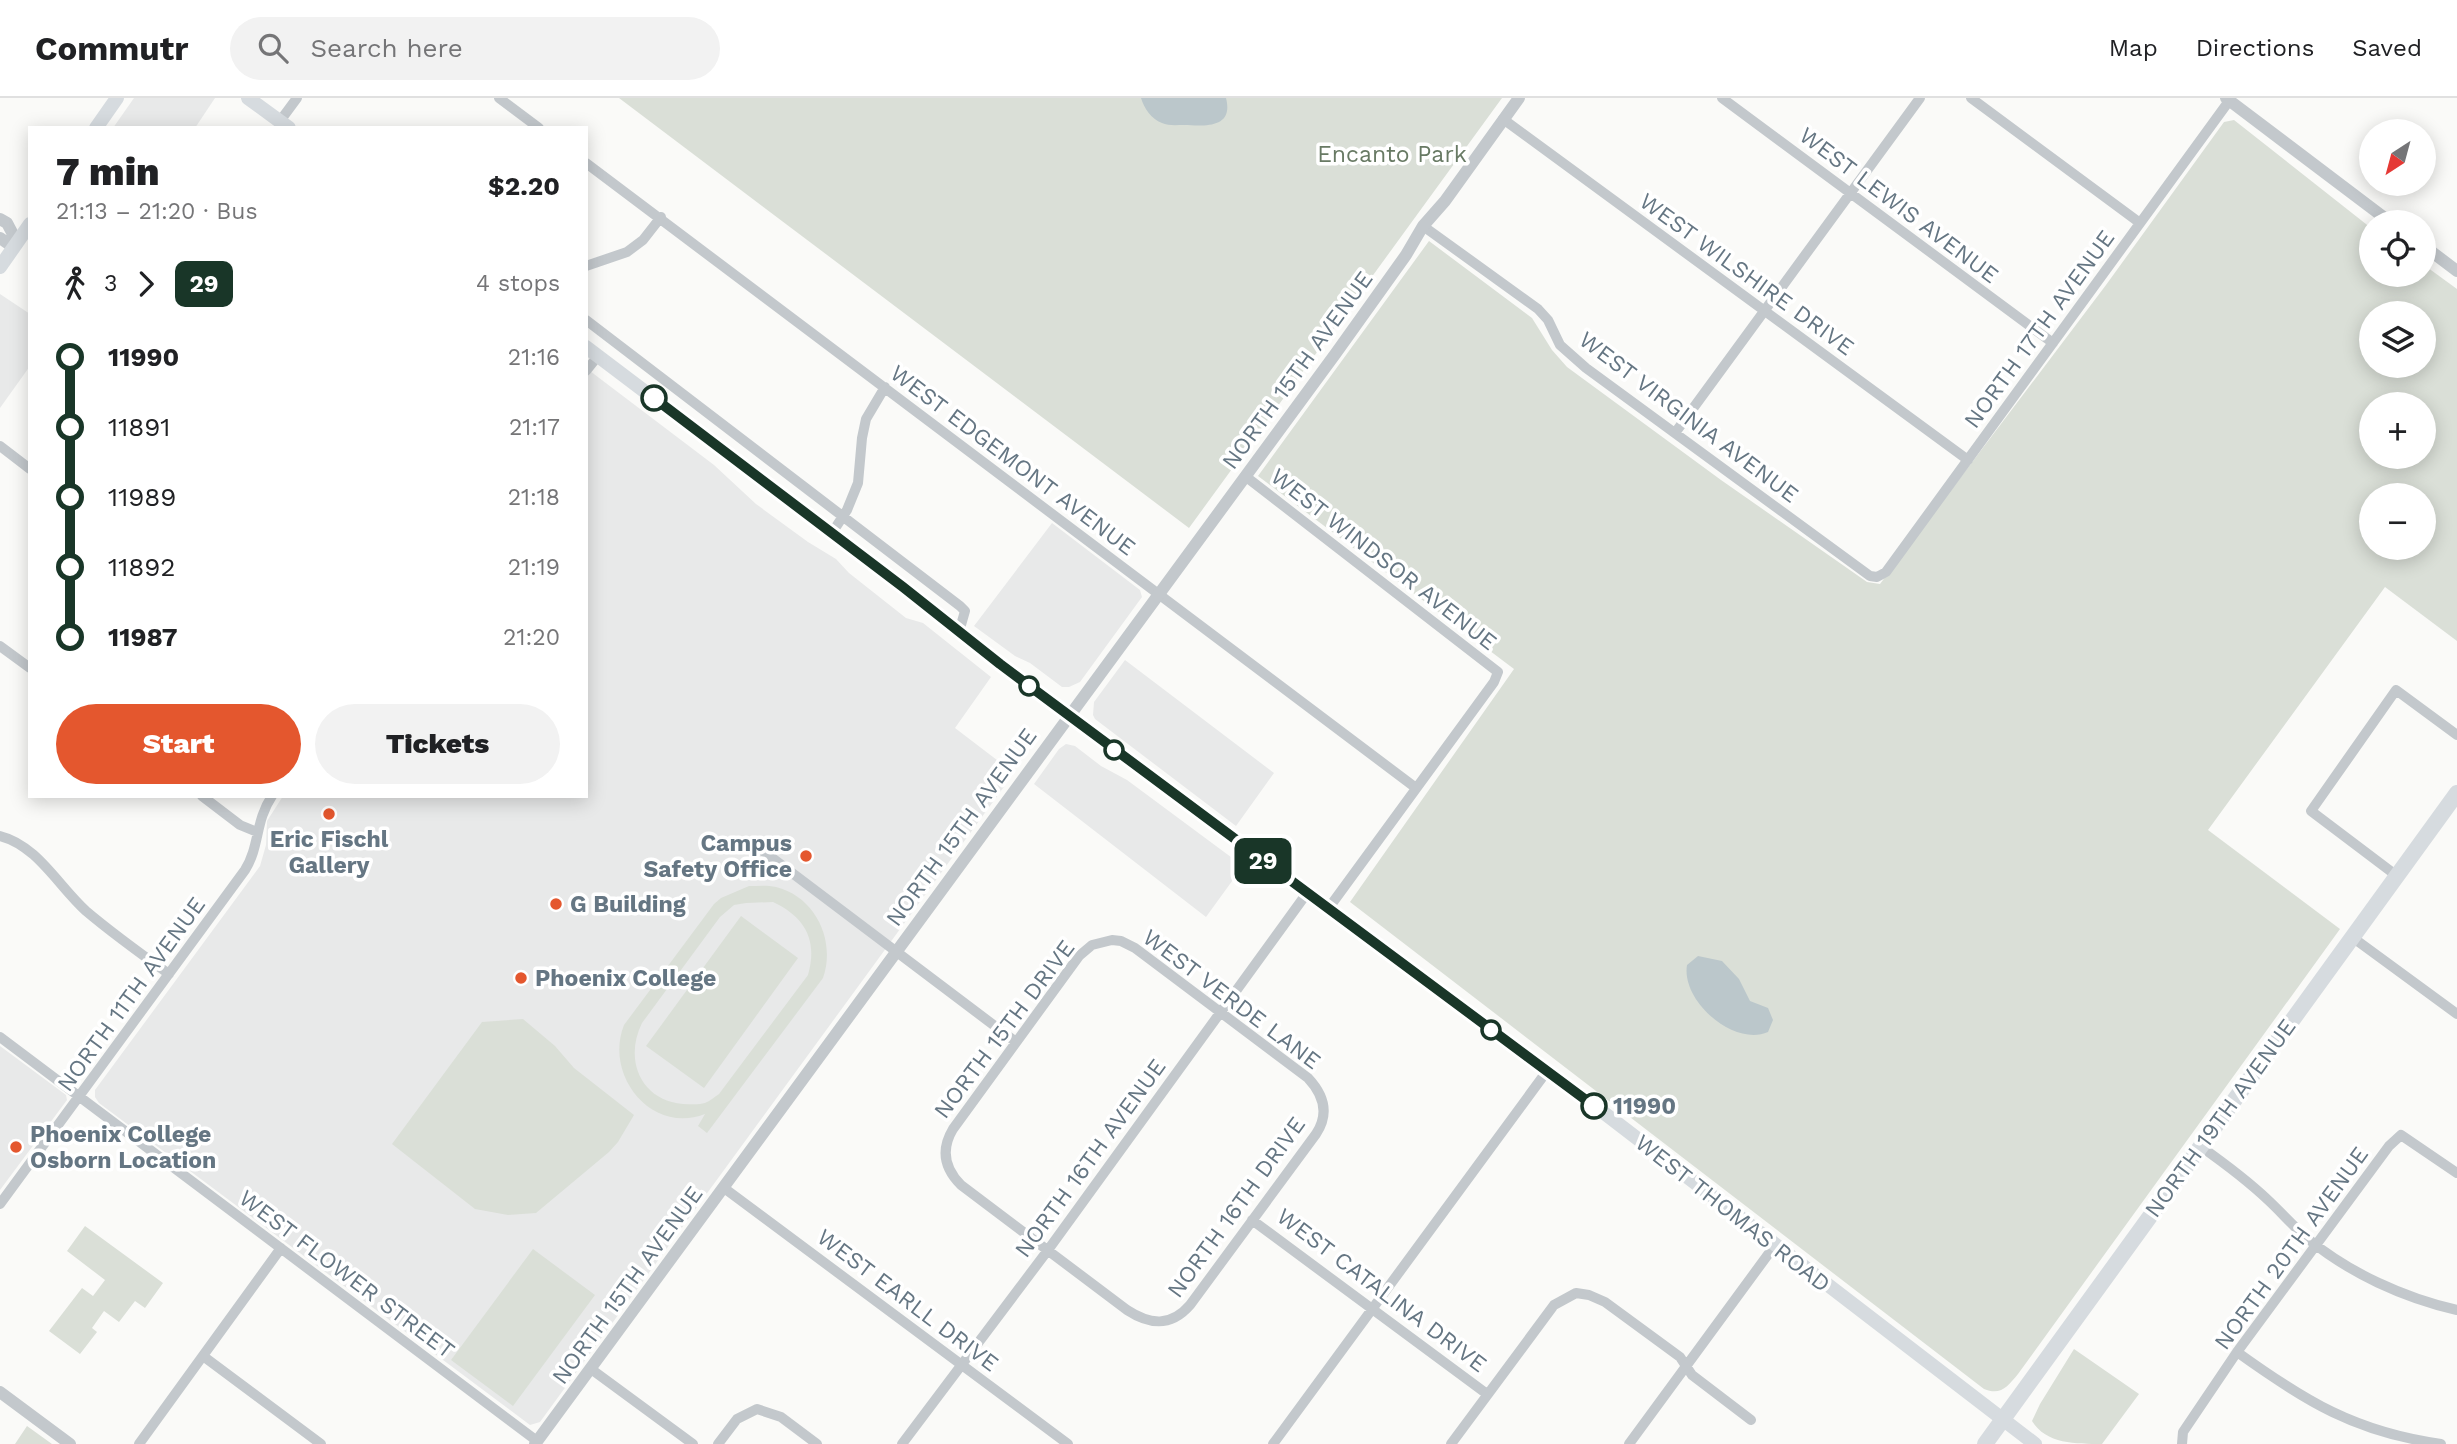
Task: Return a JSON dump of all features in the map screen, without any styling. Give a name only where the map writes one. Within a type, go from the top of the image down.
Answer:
[{"type":"main road","points":[[97,126],[117,98]]},
{"type":"main road","points":[[248,98],[284,124]]},
{"type":"main road","points":[[0,267],[28,226]]},
{"type":"main road","name":"WEST THOMAS ROAD","points":[[592,352],[1069,715],[1547,1071],[2035,1444]]},
{"type":"main road","name":"NORTH 19TH AVENUE","points":[[1984,1444],[2457,793]]},
{"type":"street","points":[[284,124],[297,98]]},
{"type":"street","points":[[499,98],[536,126]]},
{"type":"street","name":"NORTH 15TH AVENUE","points":[[536,1443],[1158,596],[1389,278],[1423,226],[1519,98]]},
{"type":"street","name":"WEST LEWIS AVENUE","points":[[1722,98],[2053,343]]},
{"type":"street","points":[[1675,433],[1920,98]]},
{"type":"street","points":[[1971,98],[2140,223]]},
{"type":"street","points":[[2228,99],[2374,210]]},
{"type":"street","name":"NORTH 17TH AVENUE","points":[[1877,577],[1886,572],[2228,99]]},
{"type":"street","name":"WEST WILSHIRE DRIVE","points":[[1503,120],[1968,460]]},
{"type":"street","name":"WEST EDGEMONT AVENUE","points":[[588,164],[1416,788]]},
{"type":"street","points":[[588,265],[627,252],[643,240],[661,217]]},
{"type":"street","points":[[0,219],[7,223],[15,245]]},
{"type":"street","name":"WEST VIRGINIA AVENUE","points":[[1423,226],[1538,309],[1548,320],[1560,345],[1570,355],[1870,576],[1877,577]]},
{"type":"street","points":[[0,238],[15,245]]},
{"type":"street","points":[[2436,255],[2457,271]]},
{"type":"street","points":[[588,322],[960,606],[965,611],[960,632]]},
{"type":"street","points":[[832,533],[858,483],[866,418],[885,387]]},
{"type":"street","points":[[0,446],[28,467]]},
{"type":"street","name":"WEST WINDSOR AVENUE","points":[[1245,476],[1498,672],[1494,682],[1416,788]]},
{"type":"street","points":[[0,646],[28,667]]},
{"type":"street","points":[[2397,876],[2311,811],[2396,690],[2457,735]]},
{"type":"street","points":[[1328,909],[1416,788]]},
{"type":"street","points":[[205,798],[240,825],[257,832]]},
{"type":"street","name":"NORTH 11TH AVENUE","points":[[0,1205],[252,860],[260,817],[271,798]]},
{"type":"street","points":[[0,836],[34,855],[86,911],[169,974]]},
{"type":"street","points":[[763,852],[1016,1042]]},
{"type":"street","name":"NORTH 16TH AVENUE","points":[[902,1444],[1048,1250],[1307,893]]},
{"type":"street","points":[[2352,937],[2457,1014]]},
{"type":"street","name":"WEST VERDE LANE","points":[[1112,940],[1135,948],[1308,1077],[1322,1099]]},
{"type":"street","name":"NORTH 15TH DRIVE","points":[[1048,1250],[961,1185],[949,1170],[945,1157],[946,1143],[953,1129],[1079,956],[1092,945],[1112,940]]},
{"type":"street","name":"WEST FLOWER STREET","points":[[0,1037],[536,1443]]},
{"type":"street","points":[[1273,1444],[1547,1071]]},
{"type":"street","name":"NORTH 16TH DRIVE","points":[[1048,1250],[1141,1319],[1158,1323],[1176,1318],[1190,1306],[1321,1127],[1324,1111],[1322,1099]]},
{"type":"street","name":"NORTH 20TH AVENUE","points":[[2182,1444],[2183,1432],[2237,1352],[2389,1146],[2401,1135],[2457,1173]]},
{"type":"street","points":[[2200,1146],[2249,1183],[2317,1245],[2348,1266],[2402,1293],[2457,1310]]},
{"type":"street","name":"WEST EARLL DRIVE","points":[[724,1188],[1068,1444]]},
{"type":"street","name":"WEST CATALINA DRIVE","points":[[1252,1220],[1487,1394]]},
{"type":"street","points":[[1629,1444],[1775,1245]]},
{"type":"street","points":[[139,1444],[281,1248]]},
{"type":"street","points":[[1451,1444],[1554,1305],[1576,1293],[1605,1302],[1680,1357],[1692,1375],[1751,1420]]},
{"type":"street","points":[[2237,1352],[2315,1405],[2361,1425],[2421,1443],[2441,1444]]},
{"type":"street","points":[[203,1356],[321,1444]]},
{"type":"street","points":[[592,1369],[693,1444]]},
{"type":"street","points":[[0,1392],[70,1444]]},
{"type":"street","points":[[718,1444],[737,1419],[757,1409],[781,1417],[817,1444]]},
{"type":"shaded area","points":[[134,98],[215,98],[196,126],[114,126]]},
{"type":"shaded area","points":[[1141,98],[1226,98],[1226,115],[1216,124],[1164,124],[1151,116]]},
{"type":"shaded area","points":[[0,294],[28,313],[28,369],[0,408]]},
{"type":"shaded area","name":"Phoenix College","points":[[588,370],[714,465],[756,504],[836,559],[849,573],[906,618],[923,623],[991,677],[955,728],[1014,773],[540,1422],[530,1425],[99,1103],[95,1097],[95,1090],[260,866],[266,845],[267,821],[282,798],[588,798]]},
{"type":"shaded area","points":[[1052,523],[1140,590],[1142,597],[1080,682],[1069,687],[1062,687],[974,626]]},
{"type":"shaded area","points":[[1125,660],[1274,773],[1236,826],[1095,719],[1094,702]]},
{"type":"shaded area","points":[[1066,744],[1075,746],[1101,766],[1127,780],[1243,866],[1206,917],[1034,784],[1059,749]]},
{"type":"shaded area","points":[[1698,956],[1722,961],[1739,979],[1750,1001],[1768,1008],[1773,1020],[1768,1032],[1755,1035],[1740,1033],[1712,1018],[1692,993],[1687,979],[1687,965]]},
{"type":"shaded area","name":"Phoenix College Osborn Location","points":[[0,1046],[66,1095],[67,1100],[0,1190]]},
{"type":"green space","name":"Encanto Park","points":[[619,98],[1502,98],[1189,528]]},
{"type":"green space","points":[[2234,120],[2359,219],[2359,287],[2436,287],[2436,274],[2457,289],[2457,641],[2385,587],[2208,830],[2340,929],[2018,1374],[2004,1389],[1990,1391],[1350,902],[1514,669],[1258,476],[1429,241],[1532,318],[1552,350],[1567,367],[1721,480],[1867,582],[1880,584],[2106,285],[2224,122]]},
{"type":"green space","points":[[749,886],[773,886],[790,892],[812,910],[819,922],[827,950],[823,978],[707,1133],[698,1126],[705,1114],[685,1118],[667,1116],[650,1108],[637,1096],[627,1081],[621,1063],[620,1044],[624,1025],[721,898]],"holes":[[[773,902],[801,922],[810,940],[811,962],[808,975],[719,1094],[705,1103],[694,1104],[668,1101],[656,1095],[646,1086],[636,1063],[635,1050],[642,1023],[720,917],[734,905]]]},
{"type":"green space","points":[[741,916],[798,958],[704,1088],[646,1046]]},
{"type":"green space","points":[[523,1019],[555,1046],[574,1068],[634,1115],[609,1152],[536,1213],[508,1215],[475,1209],[392,1144],[482,1022]]},
{"type":"green space","points":[[85,1226],[163,1283],[145,1308],[135,1301],[119,1322],[104,1311],[92,1328],[97,1332],[80,1354],[49,1331],[82,1288],[93,1296],[105,1280],[67,1251]]},
{"type":"green space","points":[[533,1249],[595,1295],[513,1406],[451,1360]]},
{"type":"green space","points":[[2074,1349],[2139,1394],[2102,1444],[2062,1441],[2045,1434],[2032,1421]]},
{"type":"green space","points":[[27,1426],[52,1444],[15,1444]]},
{"type":"bus line","name":"29","points":[[654,398],[1228,836],[1594,1106]]},
{"type":"place","name":"Eric Fischl Gallery","points":[[329,814]]},
{"type":"place","name":"Campus Safety Office","points":[[806,856]]},
{"type":"place","name":"G Building","points":[[556,904]]},
{"type":"place","name":"Phoenix College","points":[[521,978]]},
{"type":"place","name":"11990","points":[[1594,1106]]},
{"type":"place","name":"Phoenix College Osborn Location","points":[[16,1147]]}]
